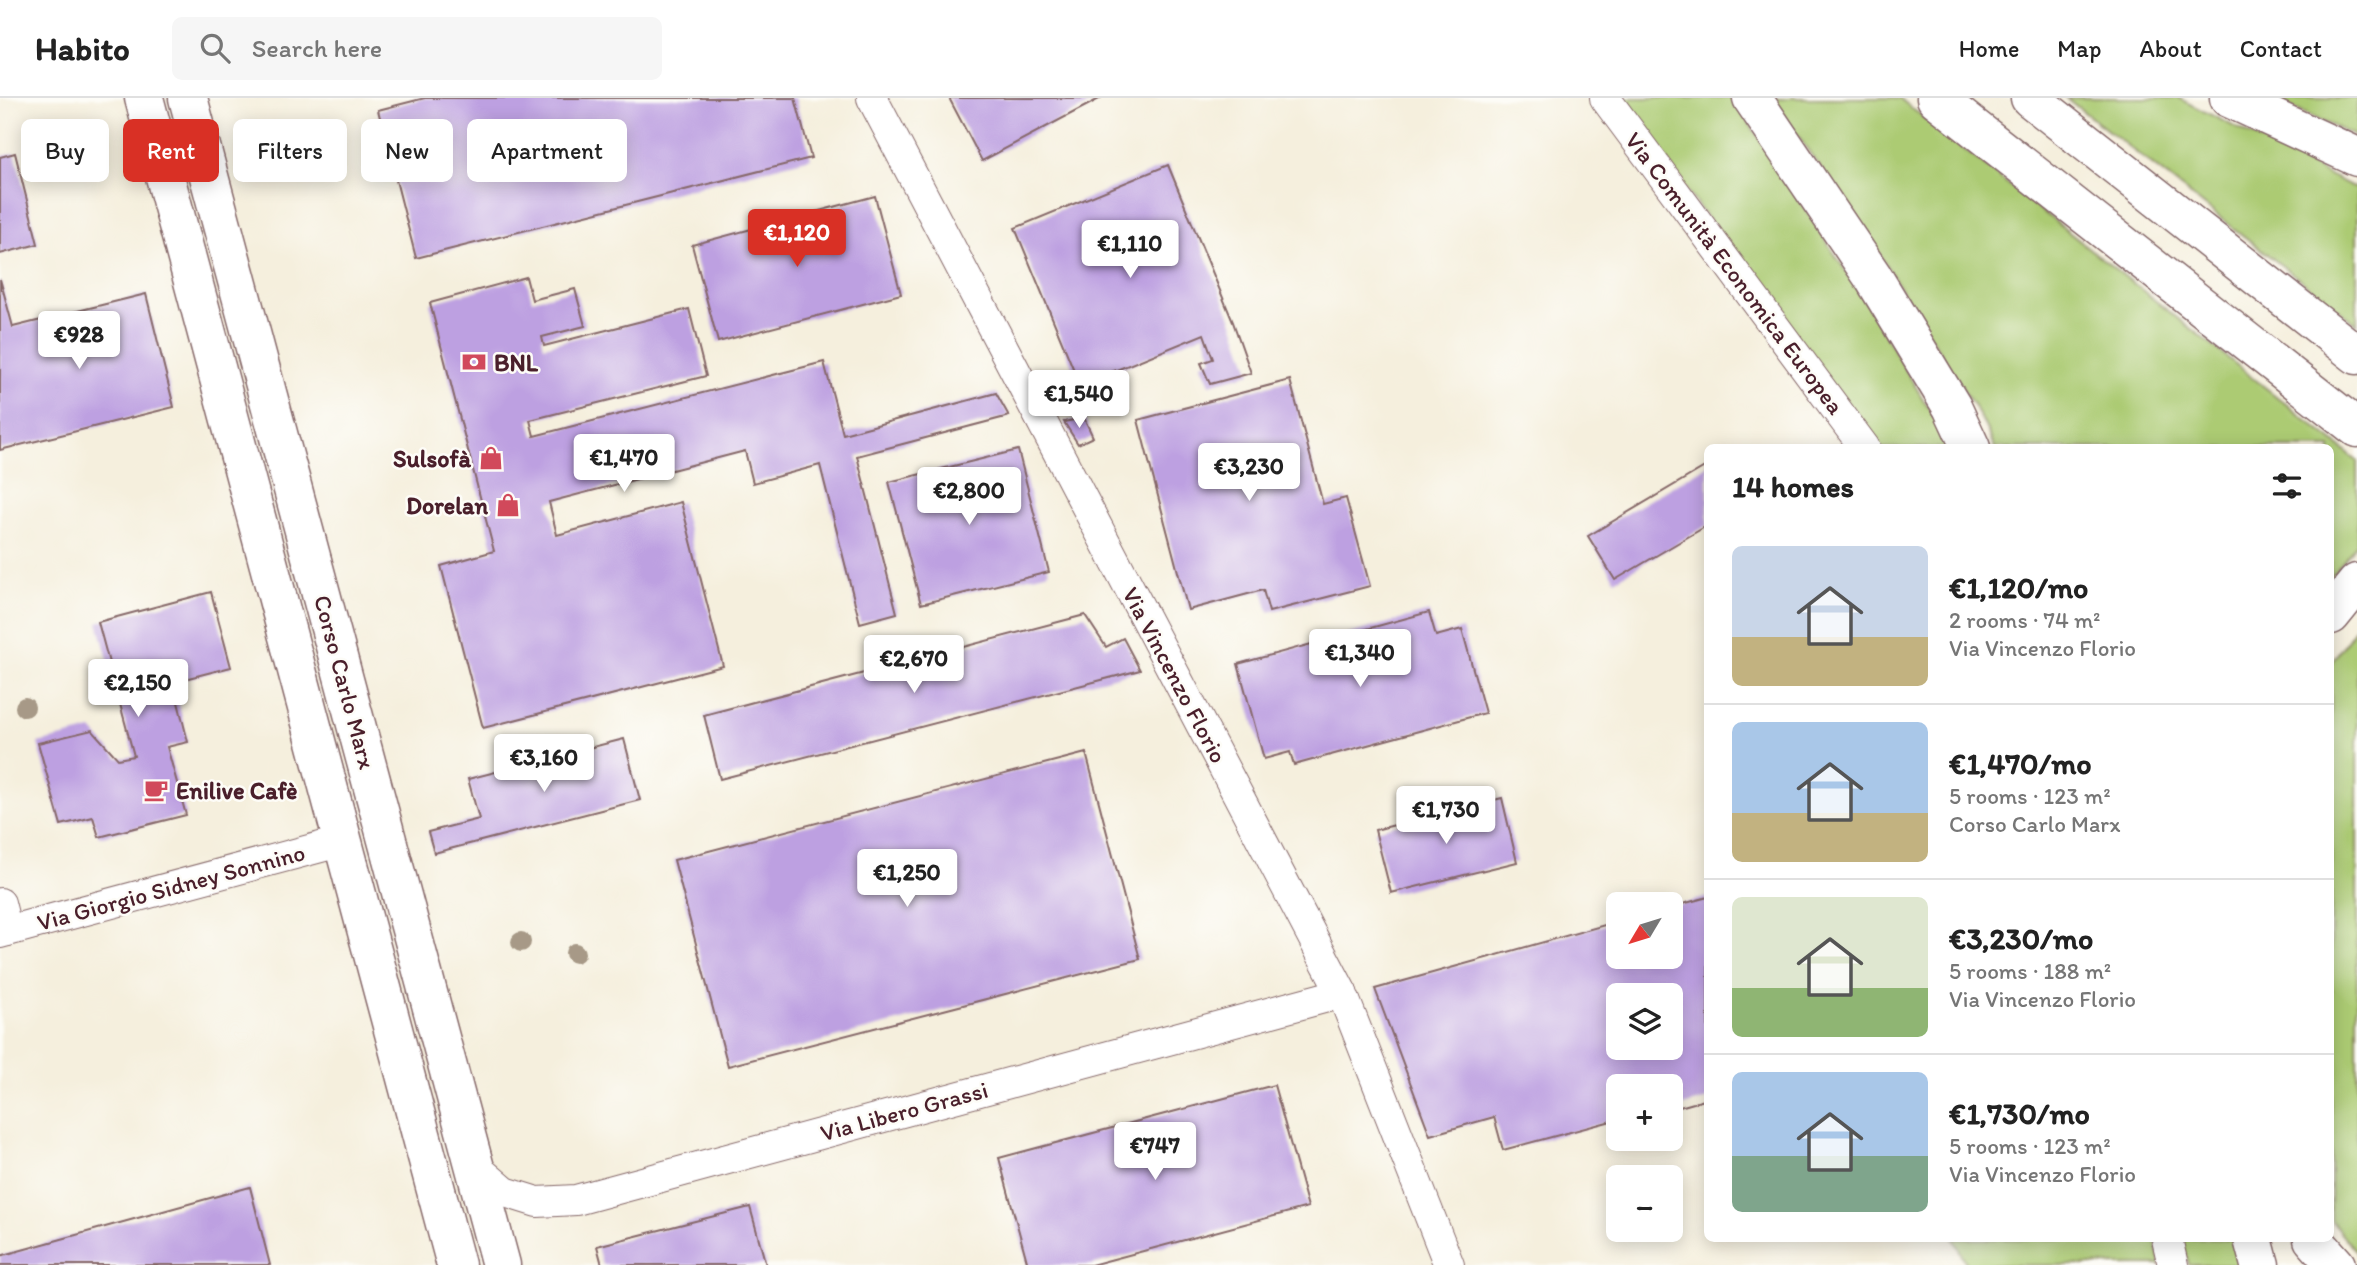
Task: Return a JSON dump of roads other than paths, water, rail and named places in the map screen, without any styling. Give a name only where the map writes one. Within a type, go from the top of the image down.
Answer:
[{"type":"main road","name":"Corso Carlo Marx","points":[[144,98],[456,1265]]},
{"type":"main road","name":"Corso Carlo Marx","points":[[188,98],[501,1265]]},
{"type":"main road","points":[[1752,98],[1872,277],[1952,407],[1969,444]]},
{"type":"main road","points":[[1936,98],[2357,428]]},
{"type":"main road","points":[[2030,98],[2357,355]]},
{"type":"main road","points":[[2229,98],[2357,157]]},
{"type":"main road","points":[[2334,611],[2357,583]]},
{"type":"main road","points":[[2317,1242],[2336,1265]]},
{"type":"street","name":"Via Vincenzo Florio","points":[[872,98],[1342,993],[1449,1265]]},
{"type":"street","name":"Via Comunità Economica Europea","points":[[1605,98],[1862,444]]},
{"type":"street","name":"Via Giorgio Sidney Sonnino","points":[[2,922],[343,841]]},
{"type":"street","name":"Via Libero Grassi","points":[[475,1166],[505,1192],[537,1202],[576,1200],[1342,993]]},
{"type":"street","points":[[2168,1242],[2172,1265]]},
{"type":"place","name":"BNL","points":[[474,362]]},
{"type":"place","name":"Sulsofà","points":[[491,458]]},
{"type":"place","name":"Dorelan","points":[[508,505]]},
{"type":"place","name":"Enilive Cafè","points":[[156,790]]}]
